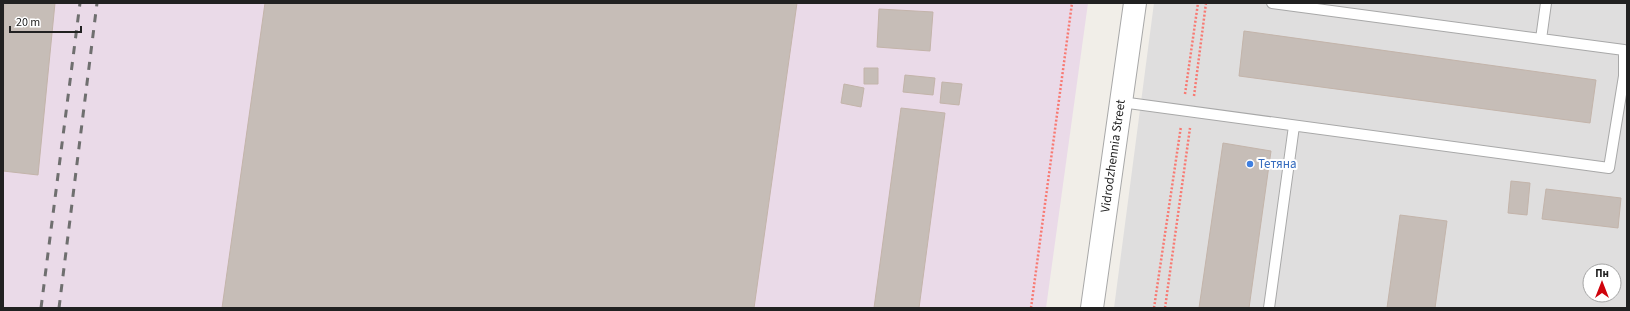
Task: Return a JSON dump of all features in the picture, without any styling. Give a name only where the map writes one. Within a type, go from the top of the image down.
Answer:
[{"type":"street","name":"Vidrodzhennia Street","points":[[1092,308],[1135,3]]},
{"type":"lane","points":[[1121,102],[1609,168],[1624,76],[1624,50],[1540,40],[1272,3]]},
{"type":"lane","points":[[1540,40],[1546,3]]},
{"type":"lane","points":[[1269,308],[1294,126]]},
{"type":"path","points":[[1031,308],[1072,3]]},
{"type":"path","points":[[1165,308],[1198,3]]},
{"type":"path","points":[[1154,308],[1206,3]]},
{"type":"shaded area","points":[[3,3],[1088,3],[1046,308],[3,308]]},
{"type":"shaded area","points":[[1154,3],[1627,3],[1627,308],[1114,308]]},
{"type":"building","points":[[4,3],[55,3],[38,175],[3,171]]},
{"type":"building","points":[[265,3],[797,3],[754,308],[222,308]]},
{"type":"building","points":[[879,9],[933,12],[930,51],[877,47]]},
{"type":"building","points":[[1244,31],[1596,80],[1590,123],[1239,76]]},
{"type":"building","points":[[864,68],[878,68],[878,84],[864,84]]},
{"type":"building","points":[[905,75],[935,78],[933,95],[903,92]]},
{"type":"building","points":[[942,82],[962,84],[959,105],[940,103]]},
{"type":"building","points":[[844,84],[864,88],[861,107],[841,103]]},
{"type":"building","points":[[901,108],[945,113],[919,308],[874,308]]},
{"type":"building","points":[[1223,143],[1271,151],[1249,308],[1199,308]]},
{"type":"building","points":[[1511,181],[1530,183],[1527,215],[1508,213]]},
{"type":"building","points":[[1546,189],[1621,198],[1618,228],[1542,219]]},
{"type":"building","points":[[1400,215],[1447,221],[1435,308],[1387,308]]},
{"type":"railway","points":[[41,308],[80,3]]},
{"type":"railway","points":[[59,308],[97,3]]},
{"type":"place","name":"Тетяна","points":[[1250,164]]}]
